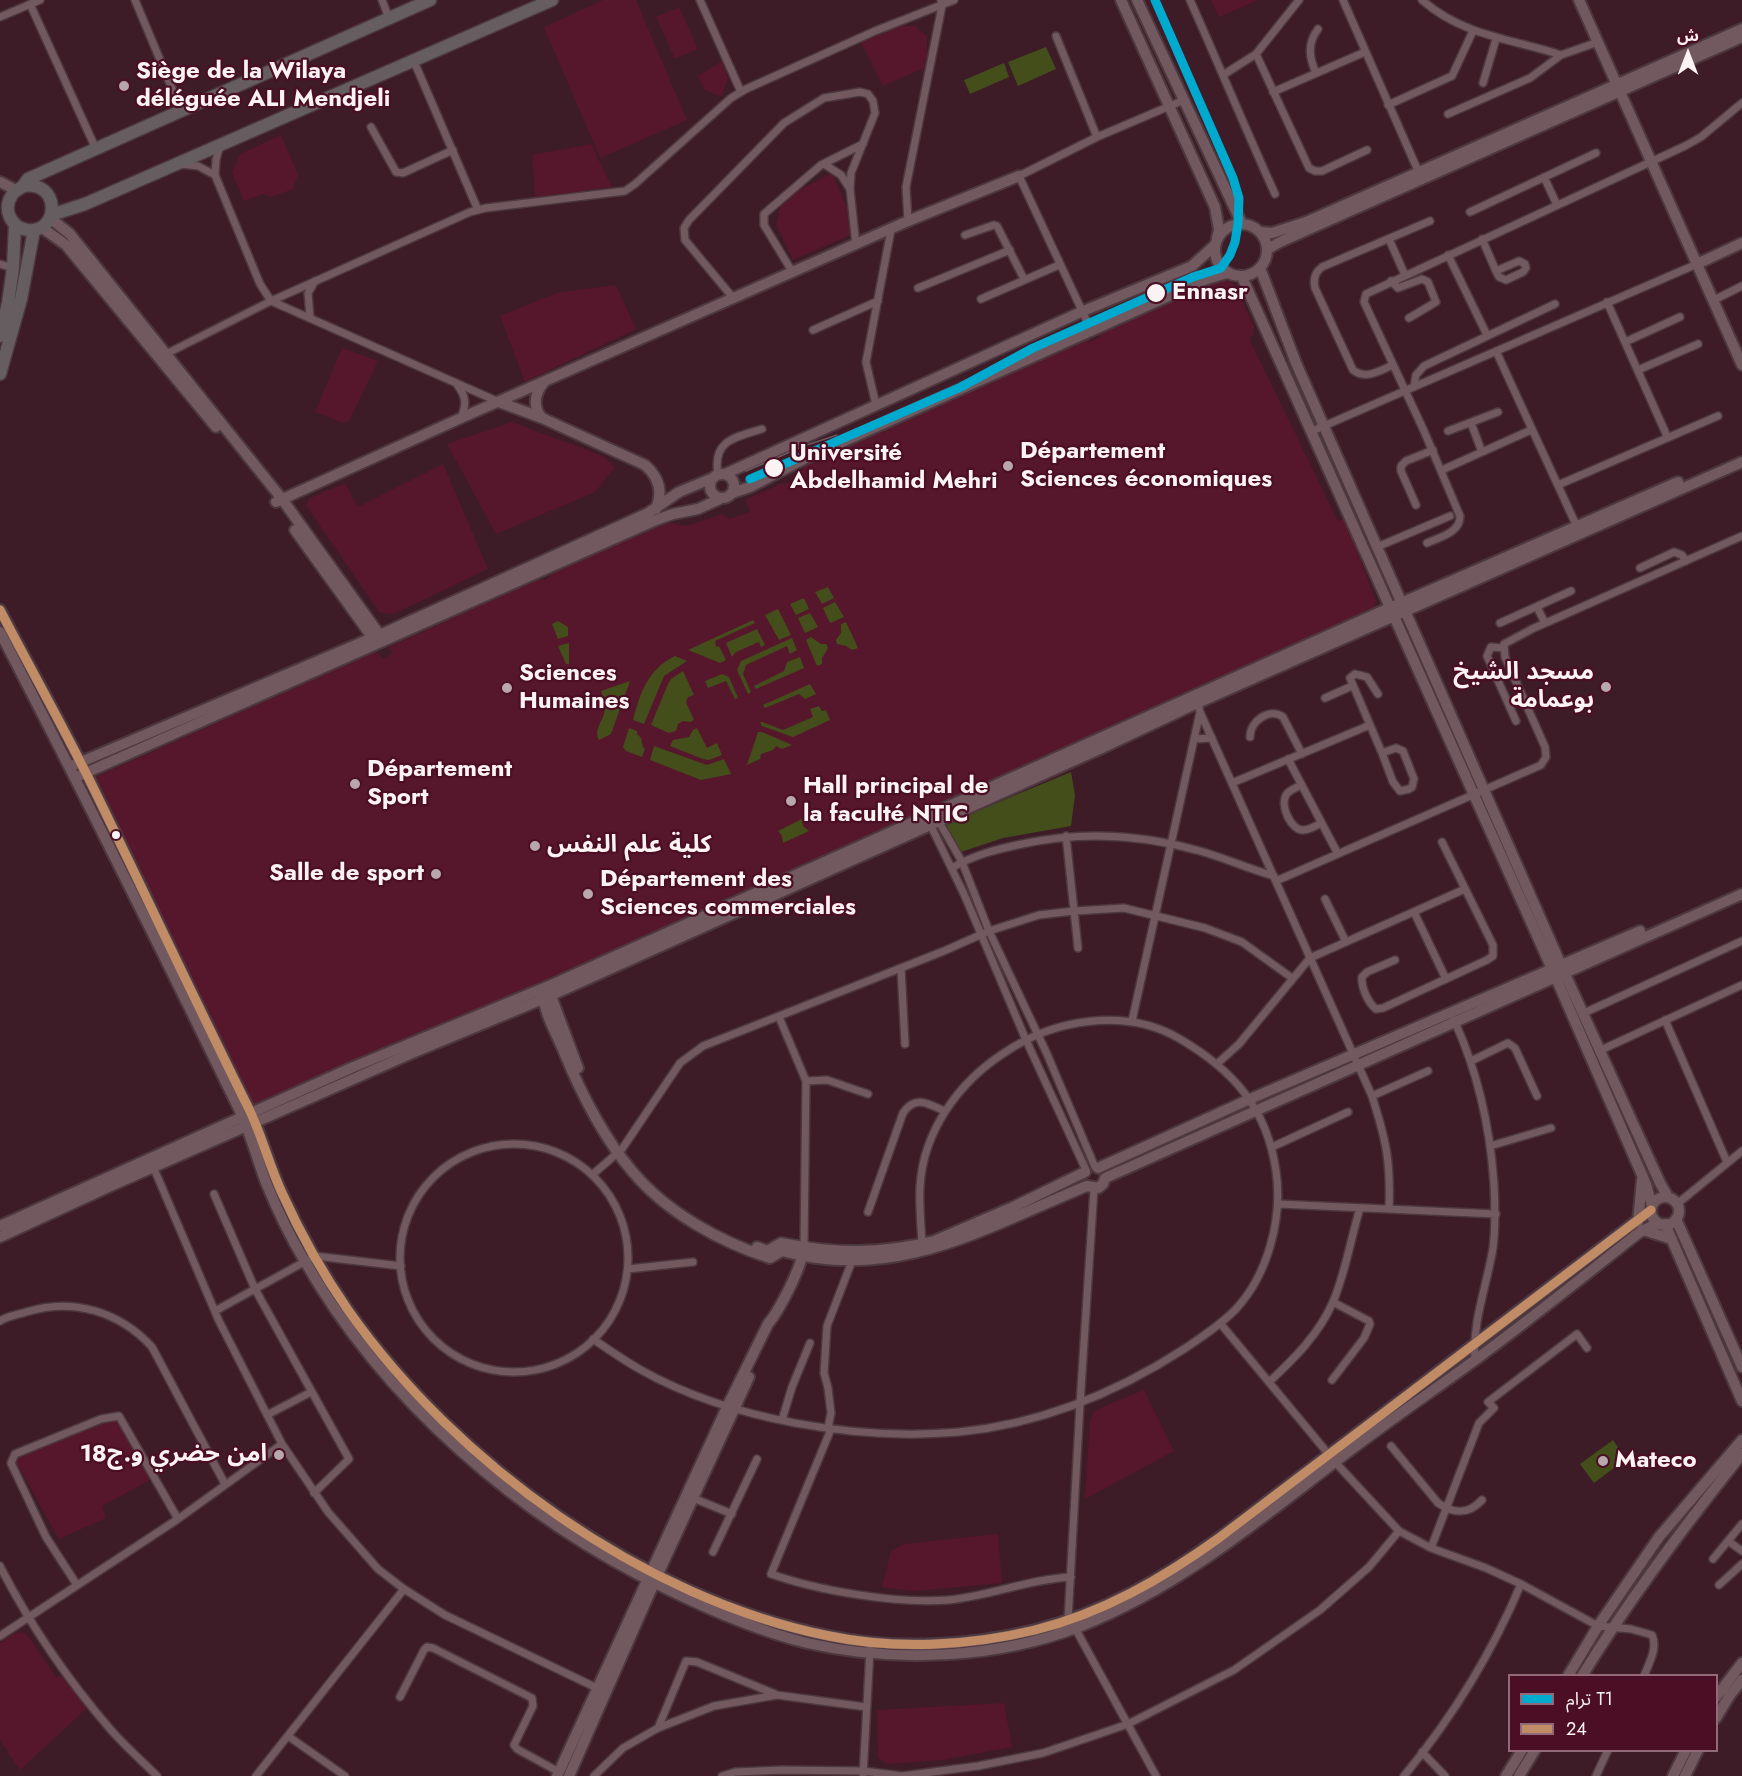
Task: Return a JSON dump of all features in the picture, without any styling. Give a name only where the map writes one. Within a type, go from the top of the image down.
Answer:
[{"type":"main road","points":[[0,336],[13,268],[15,224],[4,200],[28,179],[430,0]]},
{"type":"main road","points":[[15,224],[27,230],[552,0]]},
{"type":"main road","points":[[377,639],[718,475],[1082,312],[1192,266],[1216,242],[1227,227],[1242,224],[1252,226],[1260,232],[1268,249],[1260,268],[1242,277],[1227,273],[1217,263],[1216,242],[1219,230],[1217,213],[1121,0]]},
{"type":"main road","points":[[1137,0],[1242,224]]},
{"type":"main road","points":[[1579,0],[1742,365]]},
{"type":"main road","points":[[1618,88],[1742,28]]},
{"type":"main road","points":[[1260,232],[1272,233],[1306,222],[1742,37]]},
{"type":"main road","points":[[1268,249],[1420,175]]},
{"type":"main road","points":[[279,501],[908,221],[1019,176]]},
{"type":"main road","points":[[0,182],[20,188],[37,186],[48,194],[53,208],[44,222],[26,263],[21,299],[0,374]]},
{"type":"main road","points":[[44,222],[163,356],[279,501],[377,639]]},
{"type":"main road","points":[[1697,264],[1742,243]]},
{"type":"main road","points":[[1260,268],[1296,363],[1404,607],[1479,793],[1558,971],[1642,1174],[1653,1217],[1662,1223],[1672,1239],[1742,1401]]},
{"type":"main road","points":[[78,770],[377,639],[674,514],[698,509],[750,487],[802,460],[1207,279],[1227,273]]},
{"type":"main road","points":[[1242,277],[1391,613],[1479,793]]},
{"type":"main road","points":[[1282,369],[1296,363]]},
{"type":"main road","points":[[542,418],[536,408],[536,400],[537,391],[544,382]]},
{"type":"main road","points":[[499,402],[542,418],[640,461],[651,469],[665,502],[674,514]]},
{"type":"main road","points":[[0,1226],[249,1119],[351,1068],[546,995],[933,819],[1091,753],[1144,723],[1198,703],[1404,607],[1742,455]]},
{"type":"main road","points":[[1579,530],[1742,462]]},
{"type":"main road","points":[[718,475],[733,480],[734,487],[727,495],[714,495],[710,489],[718,475]]},
{"type":"main road","points":[[660,488],[665,502]]},
{"type":"main road","points":[[0,610],[22,662],[78,770],[249,1119],[266,1183],[350,1329],[441,1432],[506,1489],[593,1551],[653,1577],[721,1616],[807,1642],[851,1650],[870,1647],[940,1654],[1000,1647],[1118,1610],[1182,1576],[1474,1346],[1640,1226],[1671,1223],[1676,1219],[1679,1211],[1660,1183],[1584,1013],[1558,971]]},
{"type":"main road","points":[[0,632],[22,662]]},
{"type":"main road","points":[[546,995],[590,1094],[620,1151],[645,1178],[678,1205],[700,1221],[767,1251],[781,1243],[803,1252],[852,1261],[891,1258],[935,1249],[1091,1187],[1101,1187],[1105,1178],[1257,1110],[1356,1060],[1741,891]]},
{"type":"main road","points":[[803,1252],[890,1250],[942,1238],[1013,1208],[1091,1169],[1250,1099],[1356,1060]]},
{"type":"main road","points":[[0,1237],[151,1162]]},
{"type":"main road","points":[[1091,1169],[1103,1172],[1105,1178]]},
{"type":"main road","points":[[1091,1169],[1083,1178],[1091,1187]]},
{"type":"main road","points":[[1640,1226],[1642,1174]]},
{"type":"main road","points":[[1332,1458],[1475,1360],[1640,1226],[1657,1200],[1672,1200]]},
{"type":"main road","points":[[1676,1219],[1742,1367]]},
{"type":"main road","points":[[1640,1226],[1672,1239]]},
{"type":"main road","points":[[561,1775],[602,1691],[731,1408],[773,1326],[775,1316],[803,1252]]},
{"type":"main road","points":[[653,1577],[693,1498],[731,1408]]},
{"type":"main road","points":[[1569,1674],[1598,1626],[1659,1537],[1742,1440]]},
{"type":"main road","points":[[1583,1674],[1612,1627],[1684,1527],[1742,1454]]},
{"type":"main road","points":[[1718,1694],[1742,1663]]},
{"type":"main road","points":[[1718,1715],[1742,1680]]},
{"type":"main road","points":[[1506,1776],[1521,1752]]},
{"type":"main road","points":[[1519,1776],[1534,1752]]},
{"type":"main road","points":[[1673,1776],[1685,1752]]},
{"type":"main road","points":[[1685,1776],[1697,1752]]},
{"type":"street","points":[[0,17],[40,0]]},
{"type":"street","points":[[135,0],[181,110]]},
{"type":"street","points":[[382,0],[389,18]]},
{"type":"street","points":[[700,0],[741,92]]},
{"type":"street","points":[[163,356],[271,301],[478,210],[625,191],[713,113],[741,92],[789,68],[941,3],[954,0]]},
{"type":"street","points":[[1190,0],[1275,194]]},
{"type":"street","points":[[1223,75],[1256,54],[1299,0]]},
{"type":"street","points":[[1343,0],[1420,175]]},
{"type":"street","points":[[1422,0],[1452,21],[1473,31],[1561,55]]},
{"type":"street","points":[[908,221],[906,187],[941,3]]},
{"type":"street","points":[[30,4],[96,149]]},
{"type":"street","points":[[1316,73],[1310,48],[1318,29]]},
{"type":"street","points":[[1388,105],[1452,76],[1473,31]]},
{"type":"street","points":[[1056,36],[1097,137]]},
{"type":"street","points":[[1483,83],[1496,39]]},
{"type":"street","points":[[1448,114],[1530,78],[1561,55],[1598,42]]},
{"type":"street","points":[[1273,92],[1365,52]]},
{"type":"street","points":[[1256,54],[1305,162],[1312,170],[1322,171],[1367,150]]},
{"type":"street","points":[[413,59],[478,210]]},
{"type":"street","points":[[734,299],[685,240],[684,228],[689,220],[784,123],[824,98],[860,92],[867,94],[873,101],[875,113],[851,173],[850,189],[856,245]]},
{"type":"street","points":[[1092,332],[1019,176],[1097,137],[1184,100]]},
{"type":"street","points":[[1427,543],[1455,530],[1460,520],[1442,470],[1364,299],[1368,292],[1651,163],[1701,137],[1742,103]]},
{"type":"street","points":[[371,127],[396,172],[399,173],[453,150]]},
{"type":"street","points":[[793,273],[764,225],[764,214],[824,164],[864,144]]},
{"type":"street","points":[[220,145],[215,175],[260,284],[271,301],[499,402]]},
{"type":"street","points":[[1470,212],[1596,153]]},
{"type":"street","points":[[176,164],[198,166],[215,175]]},
{"type":"street","points":[[824,164],[841,175],[850,189]]},
{"type":"street","points":[[1544,177],[1557,205]]},
{"type":"street","points":[[1393,365],[1370,375],[1361,375],[1353,370],[1314,283],[1315,274],[1322,267],[1430,221]]},
{"type":"street","points":[[965,235],[997,226],[1024,279]]},
{"type":"street","points":[[876,405],[866,362],[891,230]]},
{"type":"street","points":[[1389,239],[1405,275]]},
{"type":"street","points":[[1482,239],[1496,271]]},
{"type":"street","points":[[918,288],[1010,250]]},
{"type":"street","points":[[1449,255],[1487,335]]},
{"type":"street","points":[[0,264],[13,268]]},
{"type":"street","points":[[1310,432],[1697,264]]},
{"type":"street","points":[[981,299],[1059,265]]},
{"type":"street","points":[[1391,281],[1398,288],[1422,279],[1428,282],[1436,302],[1409,318]]},
{"type":"street","points":[[310,317],[308,293],[315,281]]},
{"type":"street","points":[[1714,300],[1742,286]]},
{"type":"street","points":[[813,330],[878,300]]},
{"type":"street","points":[[1607,302],[1667,436]]},
{"type":"street","points":[[1414,387],[1416,375],[1424,366],[1555,304]]},
{"type":"street","points":[[1625,342],[1680,317]]},
{"type":"street","points":[[1638,370],[1698,344]]},
{"type":"street","points":[[1496,351],[1579,530]]},
{"type":"street","points":[[455,381],[465,398],[466,406],[462,418]]},
{"type":"street","points":[[1448,431],[1498,412]]},
{"type":"street","points":[[1558,485],[1667,436],[1718,416]]},
{"type":"street","points":[[1471,423],[1482,452]]},
{"type":"street","points":[[718,475],[716,460],[725,443],[762,429]]},
{"type":"street","points":[[1442,470],[1531,430]]},
{"type":"street","points":[[1416,505],[1401,466],[1406,461],[1432,450]]},
{"type":"street","points":[[1377,547],[1450,516]]},
{"type":"street","points":[[952,868],[962,862],[1005,848],[1066,836],[1139,838],[1171,843],[1275,878],[1338,854],[1541,765],[1546,757],[1544,742],[1505,657],[1504,644],[1510,639],[1742,536]]},
{"type":"street","points":[[1640,568],[1674,552],[1682,555],[1686,561]]},
{"type":"street","points":[[1500,623],[1571,591]]},
{"type":"street","points":[[1537,607],[1545,623]]},
{"type":"street","points":[[1503,648],[1491,647],[1487,656],[1516,722]]},
{"type":"street","points":[[1378,694],[1371,680],[1362,675],[1351,676],[1352,686],[1397,788],[1404,791],[1413,787],[1414,779],[1403,751],[1396,748],[1382,753]]},
{"type":"street","points":[[1325,698],[1352,686]]},
{"type":"street","points":[[1198,703],[1372,1096],[1387,1147],[1390,1184],[1389,1209]]},
{"type":"street","points":[[1132,1021],[1195,739],[1198,703]]},
{"type":"street","points":[[1250,737],[1251,728],[1256,721],[1272,713],[1278,714],[1283,717],[1302,754]]},
{"type":"street","points":[[1232,783],[1370,725]]},
{"type":"street","points":[[1195,739],[1212,738]]},
{"type":"street","points":[[1288,759],[1338,854]]},
{"type":"street","points":[[1301,785],[1289,791],[1285,797],[1284,804],[1290,820],[1294,826],[1303,830],[1322,823]]},
{"type":"street","points":[[933,819],[962,862],[1026,1040],[1091,1169]]},
{"type":"street","points":[[933,819],[952,868],[1038,1035],[1091,1169]]},
{"type":"street","points":[[1066,836],[1078,948]]},
{"type":"street","points":[[1395,960],[1367,972],[1362,977],[1362,985],[1376,1009],[1381,1009],[1490,958],[1494,952],[1442,842]]},
{"type":"street","points":[[1218,1064],[1239,1044],[1310,958],[1465,889]]},
{"type":"street","points":[[1325,899],[1346,942]]},
{"type":"street","points":[[592,1175],[620,1151],[680,1063],[704,1046],[986,932],[1039,915],[1124,908],[1154,915],[1205,928],[1235,940],[1260,954],[1293,978]]},
{"type":"street","points":[[1414,912],[1446,979]]},
{"type":"street","points":[[1584,1013],[1742,941]]},
{"type":"street","points":[[901,968],[905,1044]]},
{"type":"street","points":[[1601,1050],[1742,986]]},
{"type":"street","points":[[779,1017],[806,1080],[803,1252]]},
{"type":"street","points":[[1453,1017],[1471,1061],[1482,1100],[1490,1146],[1496,1214],[1493,1247],[1478,1316],[1474,1346],[1475,1360]]},
{"type":"street","points":[[1665,1020],[1727,1162]]},
{"type":"street","points":[[593,1339],[642,1371],[731,1408],[829,1429],[901,1433],[958,1432],[1012,1423],[1080,1404],[1164,1362],[1211,1331],[1236,1309],[1253,1285],[1268,1250],[1277,1215],[1278,1187],[1272,1147],[1264,1124],[1250,1099],[1218,1064],[1169,1032],[1132,1021],[1079,1023],[1058,1028],[1026,1040],[977,1072],[944,1112],[922,1168],[920,1186],[922,1244]]},
{"type":"street","points":[[1471,1061],[1511,1044],[1537,1096]]},
{"type":"street","points":[[1372,1096],[1428,1071]]},
{"type":"street","points":[[806,1080],[827,1080],[867,1094]]},
{"type":"street","points":[[868,1212],[903,1113],[908,1106],[921,1102],[944,1112]]},
{"type":"street","points":[[1272,1147],[1348,1112]]},
{"type":"street","points":[[1490,1146],[1551,1128]]},
{"type":"street","points":[[517,1144],[558,1152],[592,1175],[618,1211],[627,1239],[628,1269],[622,1293],[613,1314],[593,1339],[569,1357],[555,1364],[510,1371],[495,1370],[466,1361],[441,1345],[421,1322],[407,1296],[401,1266],[402,1236],[413,1205],[429,1182],[465,1155],[494,1146],[517,1144]]},
{"type":"street","points":[[1672,1200],[1742,1151]]},
{"type":"street","points":[[151,1162],[215,1311],[282,1444],[314,1493],[355,1545],[378,1569],[445,1615],[602,1691]]},
{"type":"street","points":[[1091,1187],[1071,1577],[1072,1624],[1156,1776]]},
{"type":"street","points":[[214,1194],[255,1289],[349,1459],[314,1493]]},
{"type":"street","points":[[1278,1204],[1496,1214]]},
{"type":"street","points":[[1269,1382],[1296,1357],[1333,1302],[1360,1208]]},
{"type":"street","points":[[215,1311],[310,1259],[401,1266]]},
{"type":"street","points":[[852,1261],[827,1326],[824,1373],[831,1413],[829,1429],[771,1574],[794,1582],[883,1598],[949,1600],[1071,1577]]},
{"type":"street","points":[[628,1269],[693,1262]]},
{"type":"street","points":[[1332,1380],[1364,1338],[1370,1324],[1369,1321],[1333,1302]]},
{"type":"street","points":[[0,1321],[34,1309],[75,1306],[103,1312],[129,1326],[152,1347],[225,1484]]},
{"type":"street","points":[[1220,1323],[1332,1458],[1399,1531],[1431,1548],[1486,1568],[1521,1584],[1598,1626],[1637,1630],[1652,1635],[1653,1650],[1645,1674]]},
{"type":"street","points":[[1431,1548],[1479,1423],[1494,1408],[1488,1402],[1577,1334],[1587,1348]]},
{"type":"street","points":[[782,1420],[792,1387],[810,1343]]},
{"type":"street","points":[[267,1415],[311,1392]]},
{"type":"street","points":[[77,1584],[46,1537],[11,1463],[15,1454],[101,1419],[119,1416],[178,1519]]},
{"type":"street","points":[[0,1636],[178,1519],[282,1444]]},
{"type":"street","points":[[1391,1446],[1438,1503],[1446,1508],[1463,1513],[1475,1508],[1482,1500]]},
{"type":"street","points":[[713,1552],[757,1459]]},
{"type":"street","points":[[693,1498],[732,1514]]},
{"type":"street","points":[[1713,1559],[1742,1524]]},
{"type":"street","points":[[722,1776],[747,1771],[902,1776],[978,1766],[1043,1753],[1128,1724],[1234,1670],[1320,1610],[1369,1567],[1399,1531]]},
{"type":"street","points":[[1728,1541],[1742,1551]]},
{"type":"street","points":[[1719,1584],[1742,1564]]},
{"type":"street","points":[[0,1566],[71,1681],[113,1732],[157,1776]]},
{"type":"street","points":[[1404,1776],[1468,1687],[1507,1617],[1521,1584]]},
{"type":"street","points":[[256,1776],[404,1589]]},
{"type":"street","points":[[400,1697],[424,1650],[427,1647],[433,1648],[532,1698],[533,1706],[514,1745],[516,1749],[561,1775]]},
{"type":"street","points":[[863,1773],[870,1647]]},
{"type":"street","points":[[658,1728],[686,1661],[697,1662],[777,1695],[866,1707]]},
{"type":"street","points":[[594,1776],[623,1748],[658,1728],[714,1706],[777,1695]]},
{"type":"street","points":[[288,1736],[345,1776]]},
{"type":"street","points":[[1422,1752],[1445,1776]]},
{"type":"street","points":[[1596,1776],[1607,1752]]},
{"type":"shaded area","points":[[603,0],[636,0],[687,120],[600,158],[544,27]]},
{"type":"shaded area","points":[[1211,0],[1258,0],[1219,17]]},
{"type":"shaded area","points":[[679,7],[698,49],[675,59],[656,17]]},
{"type":"shaded area","points":[[899,26],[915,26],[927,36],[927,56],[924,68],[883,86],[861,42]]},
{"type":"shaded area","points":[[722,61],[728,79],[721,97],[705,90],[698,76]]},
{"type":"shaded area","points":[[281,135],[298,175],[293,189],[271,197],[263,194],[244,201],[232,173],[240,154]]},
{"type":"shaded area","points":[[591,144],[612,187],[535,197],[532,155]]},
{"type":"shaded area","points":[[832,173],[849,212],[850,235],[793,260],[776,224],[782,199]]},
{"type":"shaded area","points":[[1222,279],[1235,285],[1254,327],[1253,335],[1249,338],[1257,355],[1338,521],[1345,518],[1376,601],[1372,611],[1105,728],[1099,734],[947,805],[944,800],[918,821],[901,829],[253,1107],[93,778],[360,659],[370,652],[378,653],[383,659],[392,653],[391,646],[537,580],[545,580],[554,572],[668,522],[687,526],[722,514],[729,519],[750,512],[746,502],[748,498],[786,482],[791,484],[799,480],[807,461],[876,429],[881,433],[891,429],[892,421],[1088,338],[1090,342],[1100,337],[1098,332],[1209,281]]},
{"type":"shaded area","points":[[616,285],[636,329],[525,382],[500,316],[556,293]]},
{"type":"shaded area","points":[[342,348],[378,361],[349,421],[343,423],[315,412]]},
{"type":"shaded area","points":[[512,422],[603,456],[615,467],[595,492],[496,534],[447,444]]},
{"type":"shaded area","points":[[443,464],[488,569],[393,614],[379,612],[306,505],[310,498],[345,483],[358,507]]},
{"type":"shaded area","points":[[1144,1390],[1174,1451],[1085,1499],[1090,1420],[1094,1412]]},
{"type":"shaded area","points":[[118,1418],[150,1480],[102,1506],[106,1518],[59,1539],[15,1460],[26,1451],[89,1426]]},
{"type":"shaded area","points":[[998,1534],[1002,1583],[914,1591],[882,1587],[891,1551],[904,1544]]},
{"type":"shaded area","points":[[23,1632],[57,1678],[61,1675],[87,1708],[20,1770],[0,1740],[0,1643],[15,1633]]},
{"type":"shaded area","points":[[1004,1703],[1012,1747],[943,1760],[888,1764],[878,1758],[877,1710]]},
{"type":"green space","points":[[1046,47],[1056,69],[1018,86],[1008,62]]},
{"type":"green space","points":[[1004,63],[1009,77],[970,94],[964,80]]},
{"type":"green space","points":[[828,587],[834,598],[822,604],[815,592]]},
{"type":"green space","points":[[804,598],[809,609],[796,615],[790,604]]},
{"type":"green space","points":[[835,602],[844,617],[830,623],[823,608]]},
{"type":"green space","points":[[778,609],[791,635],[779,640],[765,615]]},
{"type":"green space","points":[[810,613],[818,627],[805,633],[798,618]]},
{"type":"green space","points":[[753,620],[755,623],[715,641],[716,647],[719,646],[726,660],[720,663],[688,650]]},
{"type":"green space","points":[[558,621],[568,627],[568,636],[558,639],[552,624]]},
{"type":"green space","points":[[846,622],[858,648],[852,650],[837,644],[836,640],[841,633],[841,624]]},
{"type":"green space","points":[[757,629],[765,645],[761,647],[759,642],[736,652],[732,657],[726,643]]},
{"type":"green space","points":[[811,637],[821,644],[826,644],[828,648],[822,658],[822,664],[817,666],[806,640]]},
{"type":"green space","points":[[792,638],[797,650],[790,654],[787,646],[746,665],[743,674],[751,692],[748,694],[737,670],[741,661]]},
{"type":"green space","points":[[569,643],[569,664],[566,664],[558,646]]},
{"type":"green space","points":[[675,656],[687,661],[664,676],[644,724],[633,720],[646,683],[658,668]]},
{"type":"green space","points":[[800,657],[804,668],[756,689],[754,686],[784,671],[787,662]]},
{"type":"green space","points":[[683,671],[694,695],[688,697],[686,702],[694,720],[683,721],[678,724],[676,731],[669,733],[651,725],[668,684],[671,679]]},
{"type":"green space","points":[[722,674],[729,677],[738,698],[735,699],[726,681],[708,688],[705,681]]},
{"type":"green space","points":[[630,681],[611,734],[599,740],[597,734],[605,708],[601,691]]},
{"type":"green space","points":[[810,684],[816,694],[805,699],[799,694],[765,708],[763,705]]},
{"type":"green space","points":[[819,706],[822,711],[826,710],[830,720],[793,737],[762,726],[760,722],[783,730],[813,717],[810,709]]},
{"type":"green space","points":[[629,728],[637,731],[641,738],[645,748],[642,757],[626,751],[623,747]]},
{"type":"green space","points":[[697,728],[707,748],[717,743],[722,755],[709,760],[703,759],[670,746],[673,740],[689,737]]},
{"type":"green space","points":[[758,732],[792,745],[782,749],[776,746],[773,750],[761,754],[760,759],[747,765]]},
{"type":"green space","points":[[654,746],[707,765],[724,759],[731,774],[701,780],[650,760]]},
{"type":"green space","points":[[1071,772],[1075,795],[1071,826],[1003,838],[958,853],[946,824]]},
{"type":"green space","points":[[802,819],[803,826],[809,831],[783,843],[778,831]]},
{"type":"green space","name":"Mateco","points":[[1613,1440],[1626,1459],[1594,1483],[1580,1464]]},
{"type":"tram line","name":"T1","points":[[750,479],[961,387],[1033,348],[1193,277],[1221,268],[1235,242],[1239,198],[1233,178],[1155,0]]},
{"type":"tram line","points":[[746,471],[804,446],[837,435]]},
{"type":"transit line","name":"24","points":[[0,610],[88,777],[249,1109],[277,1182],[296,1223],[348,1310],[392,1367],[443,1421],[499,1471],[560,1517],[624,1557],[691,1591],[760,1618],[829,1636],[854,1640],[906,1644],[958,1643],[1035,1630],[1108,1604],[1154,1581],[1219,1538],[1651,1210]]},
{"type":"place","name":"Siège de la Wilaya déléguée ALI Mendjeli","points":[[124,86]]},
{"type":"place","name":"Ennasr","points":[[1156,293]]},
{"type":"place","name":"Département Sciences économiques","points":[[1008,466]]},
{"type":"place","name":"Université Abdelhamid Mehri","points":[[774,468]]},
{"type":"place","name":"مسجد الشيخ بوعمامة","points":[[1606,687]]},
{"type":"place","name":"Sciences Humaines","points":[[507,688]]},
{"type":"place","name":"Département Sport","points":[[355,784]]},
{"type":"place","name":"Hall principal de la faculté NTIC","points":[[791,801]]},
{"type":"place","name":"كلية علم النفس","points":[[535,846]]},
{"type":"place","name":"Salle de sport","points":[[436,874]]},
{"type":"place","name":"Département des Sciences commerciales","points":[[588,894]]},
{"type":"place","name":"امن حضري و.ج18","points":[[279,1455]]},
{"type":"place","name":"Mateco","points":[[1603,1461]]}]
